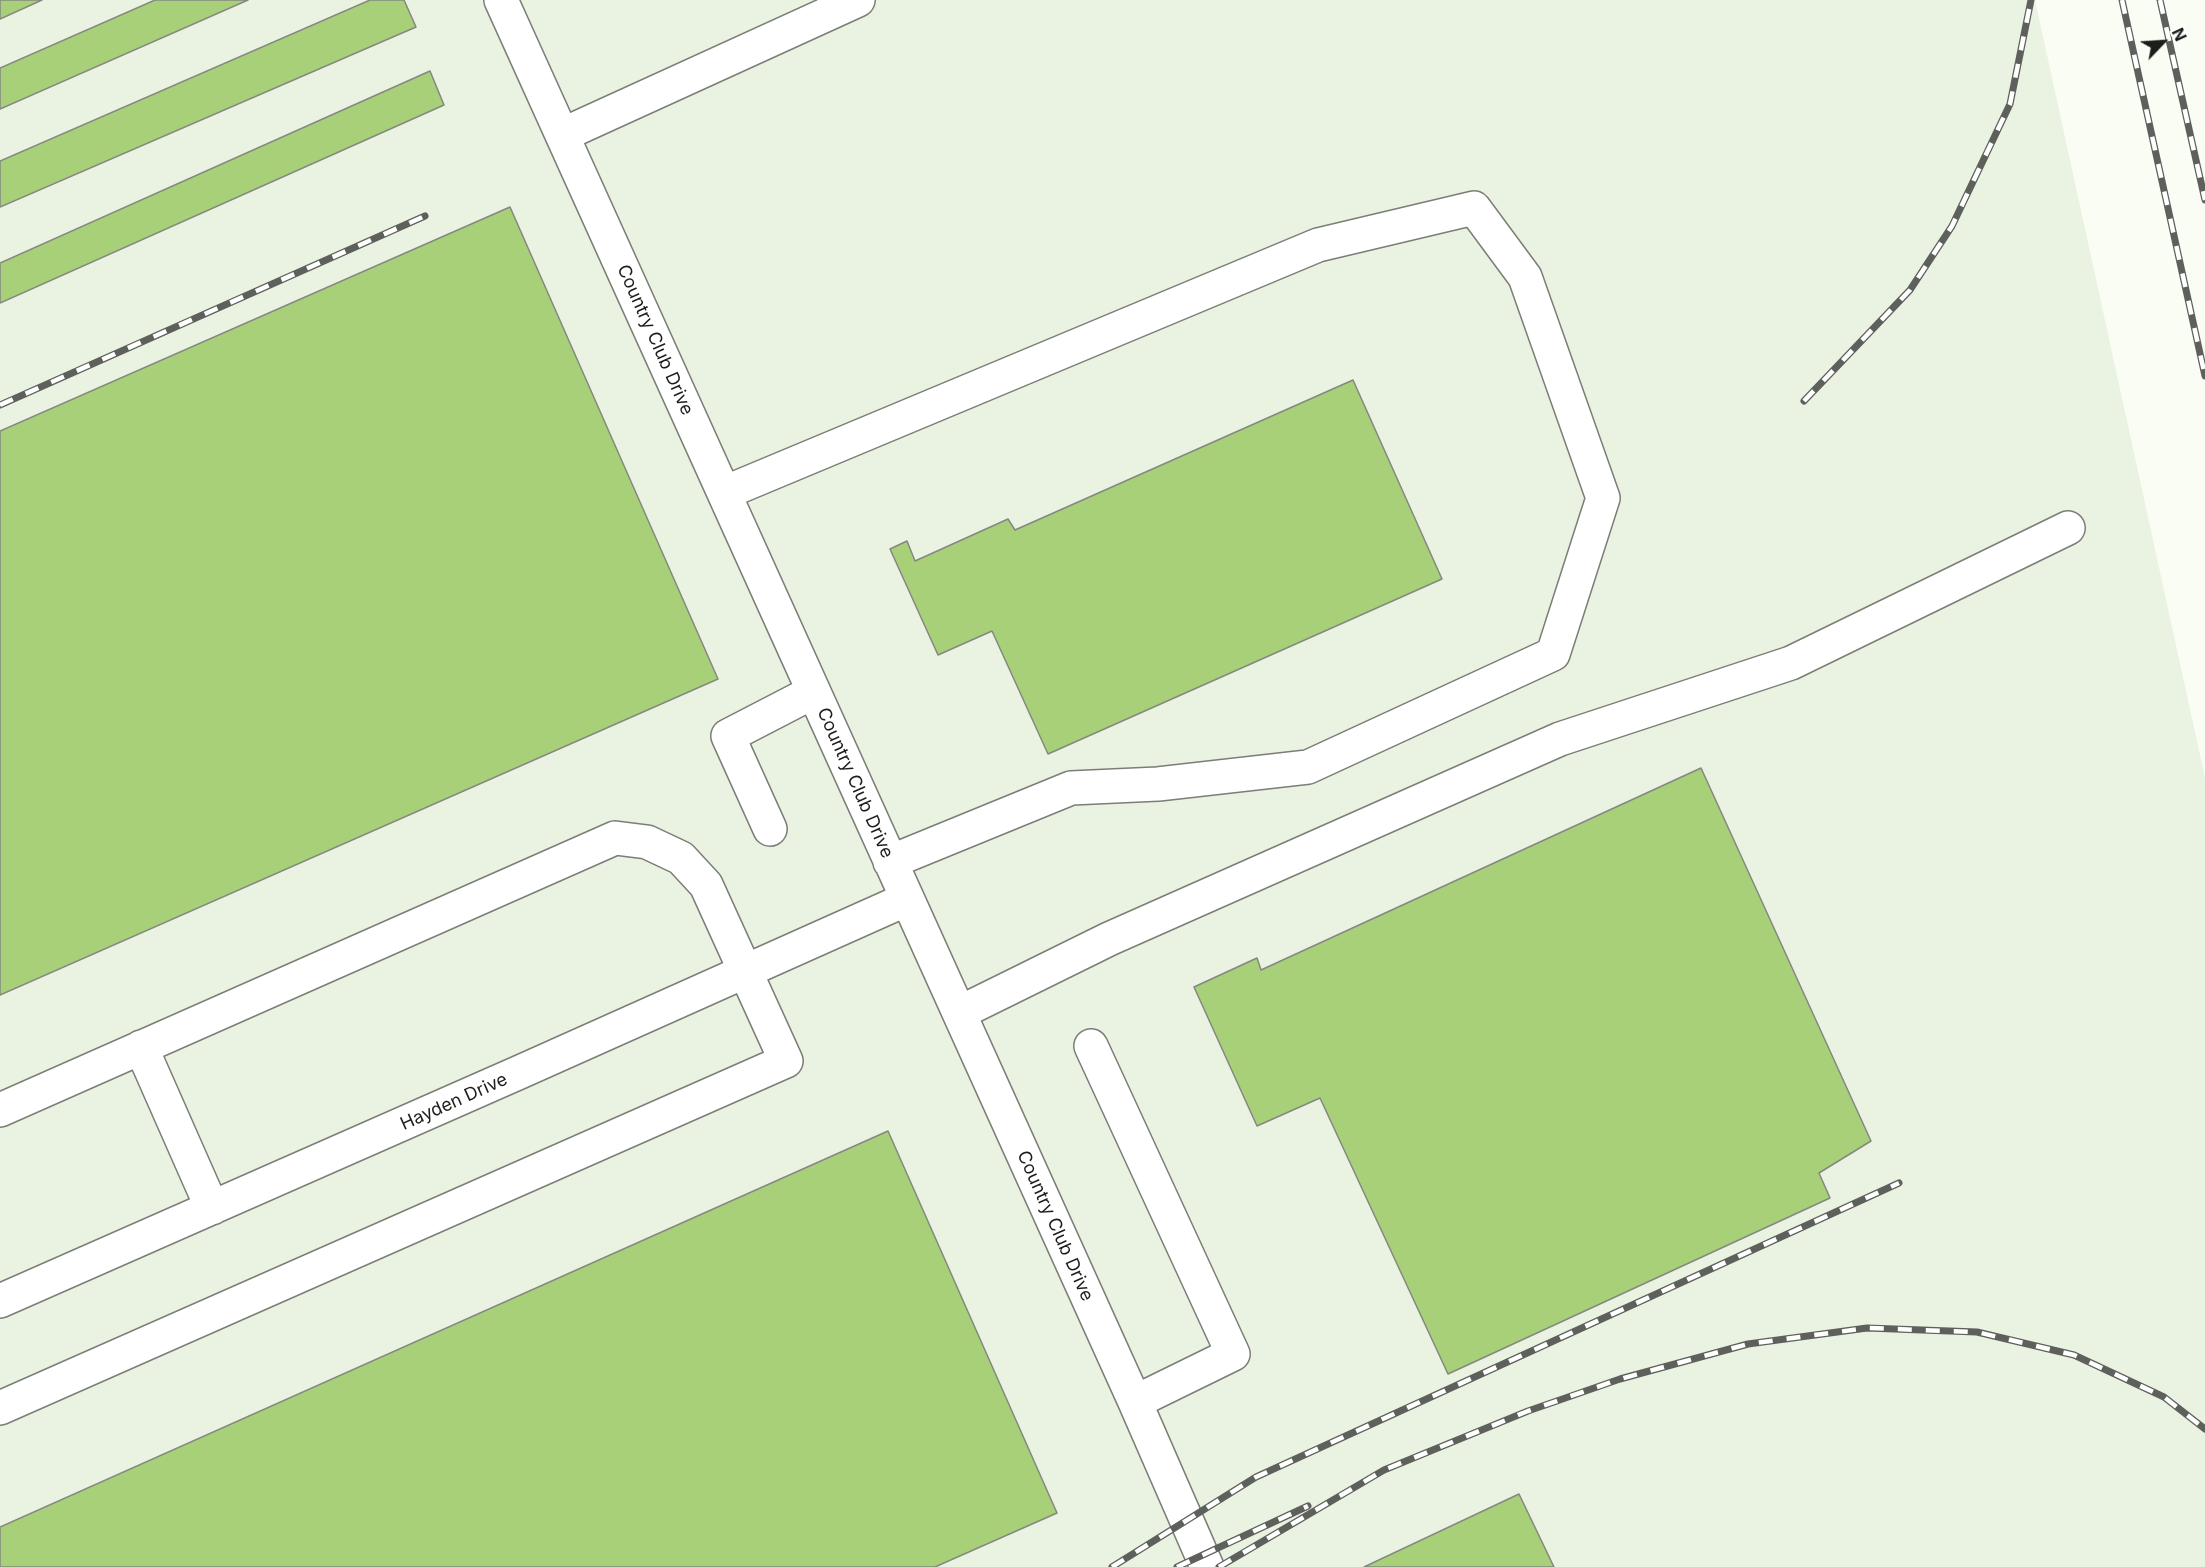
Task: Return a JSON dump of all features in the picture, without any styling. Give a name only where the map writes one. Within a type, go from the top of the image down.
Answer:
[{"type":"street","name":"Country Club Drive","points":[[501,0],[1135,1402],[1207,1567]]},
{"type":"street","points":[[562,135],[858,0]]},
{"type":"street","points":[[724,493],[1318,245],[1474,208],[1525,277],[1603,498],[1553,654],[1308,767],[1158,784],[1071,788],[890,862]]},
{"type":"street","points":[[959,1012],[1109,939],[1560,739],[1791,663],[2068,528]]},
{"type":"street","points":[[770,829],[728,736],[813,692]]},
{"type":"street","points":[[0,1110],[615,838],[647,842],[681,858],[706,885],[786,1061],[0,1408]]},
{"type":"street","name":"Hayden Drive","points":[[0,1301],[907,899]]},
{"type":"street","points":[[1091,1046],[1233,1354],[1135,1402]]},
{"type":"street","points":[[141,1047],[212,1208]]},
{"type":"shaded area","points":[[0,0],[2035,0],[2205,778],[2205,1567],[0,1567]]},
{"type":"building","points":[[0,0],[42,0],[0,19]]},
{"type":"building","points":[[155,0],[248,0],[0,109],[0,68]]},
{"type":"building","points":[[370,0],[404,0],[416,27],[0,207],[0,161]]},
{"type":"building","points":[[430,71],[444,105],[0,303],[0,263]]},
{"type":"building","points":[[510,207],[718,679],[0,995],[0,431]]},
{"type":"building","points":[[1353,380],[1442,579],[1048,754],[992,631],[938,655],[890,549],[907,541],[915,561],[1008,519],[1015,530]]},
{"type":"building","points":[[1701,768],[1871,1141],[1819,1173],[1830,1198],[1448,1374],[1320,1098],[1257,1126],[1194,987],[1257,958],[1261,970]]},
{"type":"building","points":[[888,1131],[1057,1513],[935,1567],[0,1567],[0,1527]]},
{"type":"building","points":[[1519,1494],[1554,1567],[1364,1567]]},
{"type":"railway","points":[[1804,401],[1910,290],[1952,226],[2010,104],[2031,0]]},
{"type":"railway","points":[[2122,0],[2205,376]]},
{"type":"railway","points":[[2160,0],[2205,200]]},
{"type":"railway","points":[[0,405],[425,216]]},
{"type":"railway","points":[[1112,1567],[1256,1477],[1899,1183]]},
{"type":"railway","points":[[1219,1567],[1384,1470],[1528,1411],[1620,1379],[1748,1344],[1867,1328],[1977,1332],[2074,1355],[2164,1397],[2205,1429]]},
{"type":"railway","points":[[1177,1567],[1308,1506]]}]
